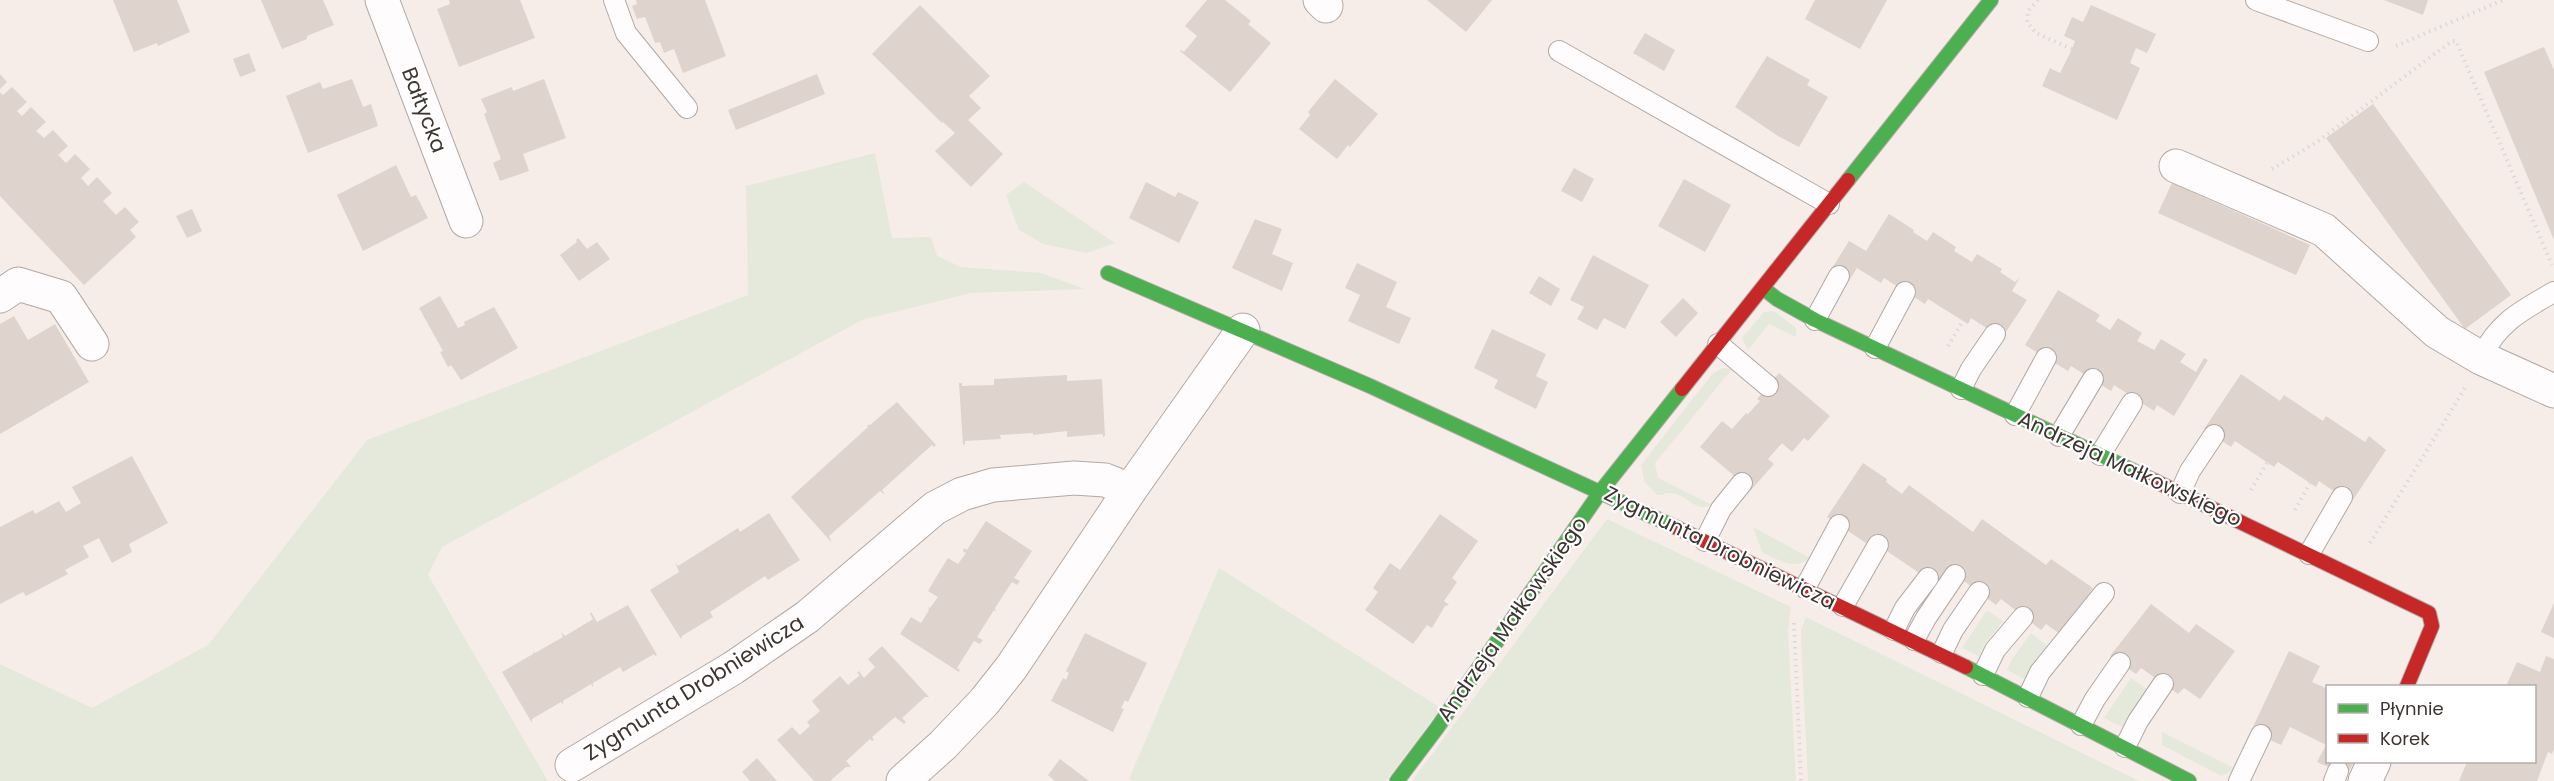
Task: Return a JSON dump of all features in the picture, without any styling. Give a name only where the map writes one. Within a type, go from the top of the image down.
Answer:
[{"type":"street","name":"Bałtycka","points":[[382,0],[466,221]]},
{"type":"street","name":"Andrzeja Małkowskiego","points":[[1397,781],[1437,728],[1601,491],[1991,0]]},
{"type":"street","points":[[2176,166],[2324,230],[2422,321],[2451,342],[2554,391]]},
{"type":"street","name":"Zygmunta Drobniewicza","points":[[1108,273],[1243,330],[1601,491],[1894,630],[2189,781]]},
{"type":"street","points":[[0,296],[18,284],[61,297],[92,344]]},
{"type":"street","name":"Andrzeja Małkowskiego","points":[[1763,288],[1777,299],[1815,320],[2429,613],[2432,626],[2408,685]]},
{"type":"street","points":[[903,781],[943,745],[984,702],[1004,676],[1130,490],[1243,330]]},
{"type":"street","name":"Zygmunta Drobniewicza","points":[[572,765],[733,668],[807,617],[935,508],[962,494],[993,485],[1074,478],[1105,480],[1130,490]]},
{"type":"street","points":[[2346,778],[2372,763]]},
{"type":"lane","points":[[614,0],[626,33],[687,108]]},
{"type":"lane","points":[[2256,0],[2368,41]]},
{"type":"lane","points":[[1559,51],[1828,204]]},
{"type":"lane","points":[[1815,320],[1839,276]]},
{"type":"lane","points":[[1875,348],[1905,292]]},
{"type":"lane","points":[[2481,358],[2488,344],[2517,312],[2554,292]]},
{"type":"lane","points":[[1961,389],[1971,369],[1995,334]]},
{"type":"lane","points":[[1718,344],[1768,386]]},
{"type":"lane","points":[[2015,415],[2046,358]]},
{"type":"lane","points":[[2059,436],[2092,379]]},
{"type":"lane","points":[[2100,455],[2132,403]]},
{"type":"lane","points":[[2180,493],[2190,471],[2214,435]]},
{"type":"lane","points":[[1705,541],[1721,509],[1742,483]]},
{"type":"lane","points":[[2309,554],[2342,497]]},
{"type":"lane","points":[[1805,588],[1839,525]]},
{"type":"lane","points":[[1843,606],[1878,545]]},
{"type":"lane","points":[[1914,640],[1955,575]]},
{"type":"lane","points":[[1894,630],[1905,608],[1928,578]]},
{"type":"lane","points":[[1941,654],[1953,630],[1979,592]]},
{"type":"lane","points":[[2028,697],[2040,672],[2104,593]]},
{"type":"lane","points":[[1983,675],[1995,650],[2023,616]]},
{"type":"lane","points":[[2081,724],[2120,663]]},
{"type":"lane","points":[[2125,747],[2138,721],[2163,684]]},
{"type":"lane","points":[[2240,781],[2261,735]]},
{"type":"path","points":[[2038,0],[2026,17],[2031,27],[2036,33],[2072,49]]},
{"type":"path","points":[[2368,41],[2389,49],[2503,0]]},
{"type":"path","points":[[2243,195],[2250,182],[2317,142],[2452,41],[2456,41],[2554,270]]},
{"type":"path","points":[[1957,332],[1963,321]]},
{"type":"path","points":[[2347,572],[2362,556],[2455,405],[2481,358]]},
{"type":"path","points":[[2247,498],[2267,463]]},
{"type":"path","points":[[2290,518],[2310,483]]},
{"type":"path","points":[[1801,781],[1794,618],[1805,588]]},
{"type":"shaded area","points":[[875,153],[892,238],[931,237],[937,256],[961,267],[1041,273],[1085,289],[971,293],[862,320],[442,547],[428,575],[548,781],[0,781],[0,664],[92,708],[208,645],[367,440],[748,295],[746,186]]},
{"type":"shaded area","points":[[1024,182],[1115,243],[1087,253],[1043,244],[1019,230],[1006,195]]},
{"type":"shaded area","points":[[1774,311],[1796,328],[1796,337],[1769,324],[1748,350],[1742,338],[1764,312]]},
{"type":"shaded area","points":[[1723,368],[1732,369],[1655,463],[1658,478],[1712,505],[1697,506],[1675,493],[1657,495],[1644,481],[1641,465],[1713,373]]},
{"type":"shaded area","points":[[1607,519],[1791,607],[1788,632],[1796,781],[1412,781]]},
{"type":"shaded area","points":[[1753,527],[1810,558],[1798,564],[1792,564],[1762,552]]},
{"type":"shaded area","points":[[1219,568],[1441,708],[1386,781],[1133,781],[1129,779]]},
{"type":"shaded area","points":[[1987,610],[2003,621],[1984,645],[1979,656],[1962,648]]},
{"type":"shaded area","points":[[1806,617],[2139,781],[1808,781],[1801,643],[1801,630]]},
{"type":"shaded area","points":[[2031,633],[2050,648],[2028,681],[2007,670]]},
{"type":"shaded area","points":[[2131,678],[2149,691],[2125,728],[2104,718]]},
{"type":"shaded area","points":[[2162,732],[2234,768],[2221,776],[2162,745]]},
{"type":"building","points":[[113,0],[177,0],[190,32],[158,46],[157,43],[134,52]]},
{"type":"building","points":[[261,0],[323,0],[334,25],[282,49]]},
{"type":"building","points":[[449,0],[520,0],[535,38],[459,67],[437,9],[450,4]]},
{"type":"building","points":[[636,0],[705,0],[726,56],[683,73],[674,49],[664,53],[660,42],[655,43],[645,17],[637,19],[632,6],[637,4]]},
{"type":"building","points":[[1207,0],[1225,0],[1251,21],[1248,24],[1271,43],[1230,92],[1180,51],[1184,52],[1197,36],[1185,26]]},
{"type":"building","points":[[1427,0],[1492,0],[1466,32]]},
{"type":"building","points":[[1815,0],[1887,0],[1860,49],[1805,19]]},
{"type":"building","points":[[2384,0],[2428,0],[2423,15]]},
{"type":"building","points":[[920,5],[990,76],[969,96],[981,108],[968,120],[1003,154],[971,187],[935,151],[955,133],[872,54]]},
{"type":"building","points":[[2091,5],[2156,34],[2147,53],[2136,48],[2130,63],[2140,68],[2117,120],[2042,86],[2050,68],[2060,73],[2072,49],[2075,41],[2064,36],[2072,17],[2083,22]]},
{"type":"building","points":[[1645,33],[1675,50],[1664,71],[1633,53]]},
{"type":"building","points":[[2544,47],[2554,70],[2554,240],[2484,72]]},
{"type":"building","points":[[249,53],[256,71],[240,77],[233,59]]},
{"type":"building","points":[[1767,56],[1810,80],[1807,85],[1828,97],[1799,147],[1778,136],[1735,107]]},
{"type":"building","points":[[0,74],[7,82],[0,89]]},
{"type":"building","points":[[817,74],[825,94],[736,130],[728,110]]},
{"type":"building","points":[[352,79],[363,107],[371,104],[378,126],[308,153],[286,96],[320,82],[323,89]]},
{"type":"building","points":[[544,79],[566,138],[523,154],[529,171],[500,181],[493,163],[501,159],[484,114],[487,112],[481,99],[512,87],[513,91]]},
{"type":"building","points":[[1335,79],[1378,114],[1337,159],[1299,129],[1310,115],[1308,112]]},
{"type":"building","points":[[12,87],[27,102],[17,111],[22,116],[31,107],[46,122],[36,131],[44,138],[53,130],[68,146],[58,155],[66,163],[75,154],[90,169],[81,178],[88,186],[97,177],[112,193],[103,201],[116,215],[125,207],[139,222],[130,230],[136,237],[84,285],[0,196],[0,92],[3,95]]},
{"type":"building","points":[[2373,104],[2511,295],[2465,329],[2326,138]]},
{"type":"building","points":[[396,165],[411,197],[416,195],[428,218],[363,251],[337,195]]},
{"type":"building","points":[[1574,168],[1594,179],[1582,202],[1561,191]]},
{"type":"building","points":[[1684,179],[1731,205],[1705,252],[1658,226]]},
{"type":"building","points":[[1146,182],[1175,197],[1178,192],[1199,202],[1179,243],[1129,218]]},
{"type":"building","points":[[2172,183],[2310,245],[2296,275],[2158,213]]},
{"type":"building","points":[[192,209],[202,231],[187,238],[176,216]]},
{"type":"building","points":[[1889,214],[1927,241],[1933,232],[1956,247],[1954,251],[1972,262],[1977,254],[2002,269],[2000,272],[2015,282],[2020,277],[2012,291],[2027,300],[2002,338],[1971,318],[1968,324],[1928,299],[1925,304],[1884,278],[1881,283],[1857,268],[1849,281],[1831,270],[1849,241],[1866,251]]},
{"type":"building","points":[[1255,219],[1282,229],[1272,254],[1293,263],[1282,291],[1232,268]]},
{"type":"building","points":[[578,238],[587,249],[597,242],[610,259],[579,281],[560,255],[577,242]]},
{"type":"building","points":[[1593,255],[1649,285],[1625,329],[1604,318],[1597,330],[1577,319],[1584,307],[1570,300]]},
{"type":"building","points":[[1357,263],[1397,282],[1386,307],[1411,318],[1399,344],[1348,321],[1360,295],[1345,288]]},
{"type":"building","points":[[1539,276],[1560,289],[1551,306],[1529,293]]},
{"type":"building","points":[[2058,290],[2100,315],[2096,321],[2110,330],[2118,318],[2142,333],[2137,341],[2154,350],[2161,339],[2186,354],[2180,362],[2196,372],[2204,358],[2208,360],[2174,416],[2157,405],[2154,411],[2114,385],[2111,391],[2071,366],[2068,371],[2025,345]]},
{"type":"building","points":[[440,296],[458,328],[465,325],[464,322],[494,307],[518,348],[461,380],[451,365],[448,367],[440,352],[443,351],[419,308]]},
{"type":"building","points":[[1683,298],[1698,313],[1676,337],[1660,322]]},
{"type":"building","points":[[14,316],[28,340],[55,324],[89,382],[0,434],[0,324]]},
{"type":"building","points":[[1492,329],[1546,354],[1536,376],[1548,382],[1536,409],[1494,388],[1498,380],[1474,368]]},
{"type":"building","points":[[1779,373],[1830,416],[1808,441],[1804,438],[1792,452],[1782,443],[1768,459],[1774,464],[1751,490],[1700,447],[1722,421],[1732,429],[1760,401],[1757,399]]},
{"type":"building","points":[[2241,374],[2280,401],[2284,395],[2323,421],[2326,416],[2365,442],[2369,436],[2386,450],[2351,503],[2319,481],[2316,487],[2278,462],[2274,467],[2235,441],[2231,447],[2204,429]]},
{"type":"building","points":[[1067,375],[1067,381],[1102,379],[1105,436],[1103,437],[1103,434],[1067,437],[1067,431],[1033,435],[1033,433],[1000,435],[1001,439],[965,441],[963,445],[959,383],[962,383],[962,386],[994,385],[994,379]]},
{"type":"building","points":[[897,402],[936,445],[934,447],[932,445],[882,490],[885,495],[880,491],[829,536],[832,543],[791,497],[868,427],[867,425],[870,425]]},
{"type":"building","points":[[132,456],[168,523],[129,544],[132,552],[112,563],[99,538],[83,546],[89,557],[65,570],[68,574],[26,596],[23,592],[0,604],[0,527],[33,510],[35,514],[59,501],[66,512],[81,503],[72,487]]},
{"type":"building","points":[[1863,463],[1887,479],[1886,482],[1902,494],[1909,485],[1973,532],[1982,519],[2046,565],[2051,559],[2093,588],[2060,634],[2046,624],[2041,630],[2001,599],[1996,605],[1948,569],[1937,585],[1878,545],[1869,545],[1827,517]]},
{"type":"building","points":[[769,513],[800,560],[768,580],[765,576],[710,612],[713,617],[682,636],[681,639],[650,590],[679,572],[675,562],[678,566],[738,528],[740,532]]},
{"type":"building","points":[[1440,514],[1478,541],[1452,578],[1457,582],[1444,601],[1449,605],[1445,606],[1432,628],[1427,625],[1413,644],[1365,610],[1378,592],[1373,588],[1390,563],[1400,570]]},
{"type":"building","points":[[986,521],[1032,551],[1014,578],[1020,581],[1017,585],[1012,582],[995,608],[996,612],[994,610],[977,637],[983,640],[980,644],[974,641],[957,668],[959,672],[900,634],[911,617],[921,623],[929,610],[928,607],[930,608],[938,597],[928,591],[948,558],[958,564],[966,553],[963,551],[964,548],[967,550]]},
{"type":"building","points":[[2554,603],[2554,638],[2541,632]]},
{"type":"building","points":[[2151,604],[2189,633],[2196,624],[2235,651],[2200,699],[2184,688],[2178,694],[2141,668],[2136,674],[2110,656]]},
{"type":"building","points":[[628,605],[657,655],[654,654],[623,672],[620,667],[593,683],[593,687],[591,684],[563,701],[563,705],[561,702],[532,719],[532,723],[502,672],[533,654],[534,651],[535,653],[563,637],[561,632],[565,636],[593,619],[591,612],[597,622]]},
{"type":"building","points":[[1085,633],[1147,663],[1128,702],[1125,700],[1121,708],[1124,709],[1113,732],[1051,701],[1063,678],[1066,680],[1069,673],[1066,671]]},
{"type":"building","points":[[882,646],[929,697],[925,697],[902,718],[906,722],[904,724],[895,717],[872,737],[874,740],[870,739],[846,761],[851,767],[846,767],[830,781],[814,781],[777,740],[792,727],[800,735],[810,726],[807,722],[820,711],[812,701],[840,676],[848,685],[860,675],[857,673],[859,671],[864,678],[875,667],[868,659]]},
{"type":"building","points":[[2289,651],[2320,666],[2312,682],[2326,688],[2326,745],[2290,727],[2281,745],[2251,731]]},
{"type":"building","points":[[2546,656],[2554,659],[2554,749],[2552,754],[2548,752],[2537,781],[2459,781],[2467,763],[2536,763],[2536,685],[2506,685],[2517,662],[2540,672]]},
{"type":"building","points":[[2326,745],[2326,763],[2353,763],[2347,775],[2317,762]]},
{"type":"building","points":[[757,758],[777,781],[750,781],[742,772]]},
{"type":"building","points":[[1060,759],[1089,781],[1055,781],[1048,775]]},
{"type":"traffic: fast","points":[[1848,180],[1991,0]]},
{"type":"traffic: fast","points":[[1108,273],[1370,386],[1675,527]]},
{"type":"traffic: fast","points":[[1763,288],[1777,299],[1815,320],[2155,481]]},
{"type":"traffic: fast","points":[[1397,781],[1437,728],[1601,491],[1682,389]]},
{"type":"traffic: fast","points":[[1966,667],[2189,781]]},
{"type":"traffic: jam","points":[[1682,389],[1848,180]]},
{"type":"traffic: jam","points":[[2155,481],[2429,613],[2432,626],[2407,685]]},
{"type":"traffic: jam","points":[[1675,527],[1966,667]]}]
